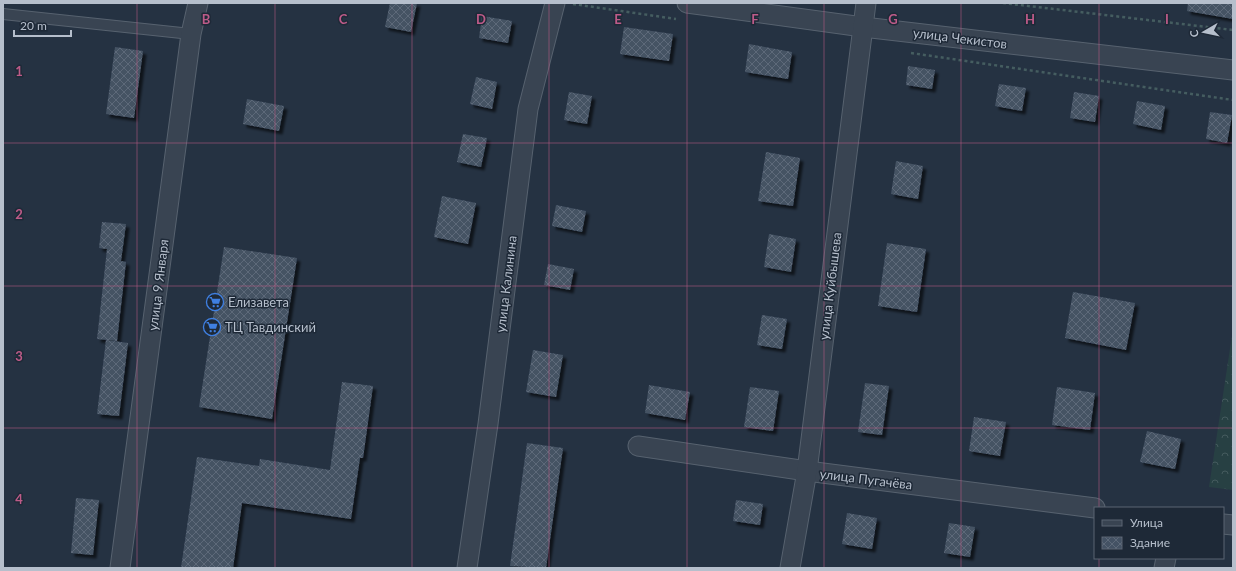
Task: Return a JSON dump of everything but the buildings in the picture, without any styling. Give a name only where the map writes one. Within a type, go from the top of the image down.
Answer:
[{"type":"street","name":"улица 9 Января","points":[[120,568],[191,34],[198,3]]},
{"type":"street","name":"улица Калинина","points":[[467,568],[488,424],[528,109],[555,3]]},
{"type":"street","name":"улица Чекистов","points":[[687,3],[863,27],[1233,70]]},
{"type":"street","name":"улица Куйбышева","points":[[790,568],[807,471],[866,3]]},
{"type":"street","name":"улица Пугачёва","points":[[638,446],[807,471],[1094,508]]},
{"type":"lane","points":[[3,14],[191,34]]},
{"type":"path","points":[[1003,3],[1233,30]]},
{"type":"green space","points":[[1233,329],[1233,490],[1209,487]]},
{"type":"place","name":"Елизавета","points":[[215,302]]},
{"type":"place","name":"ТЦ Тавдинский","points":[[212,327]]}]
